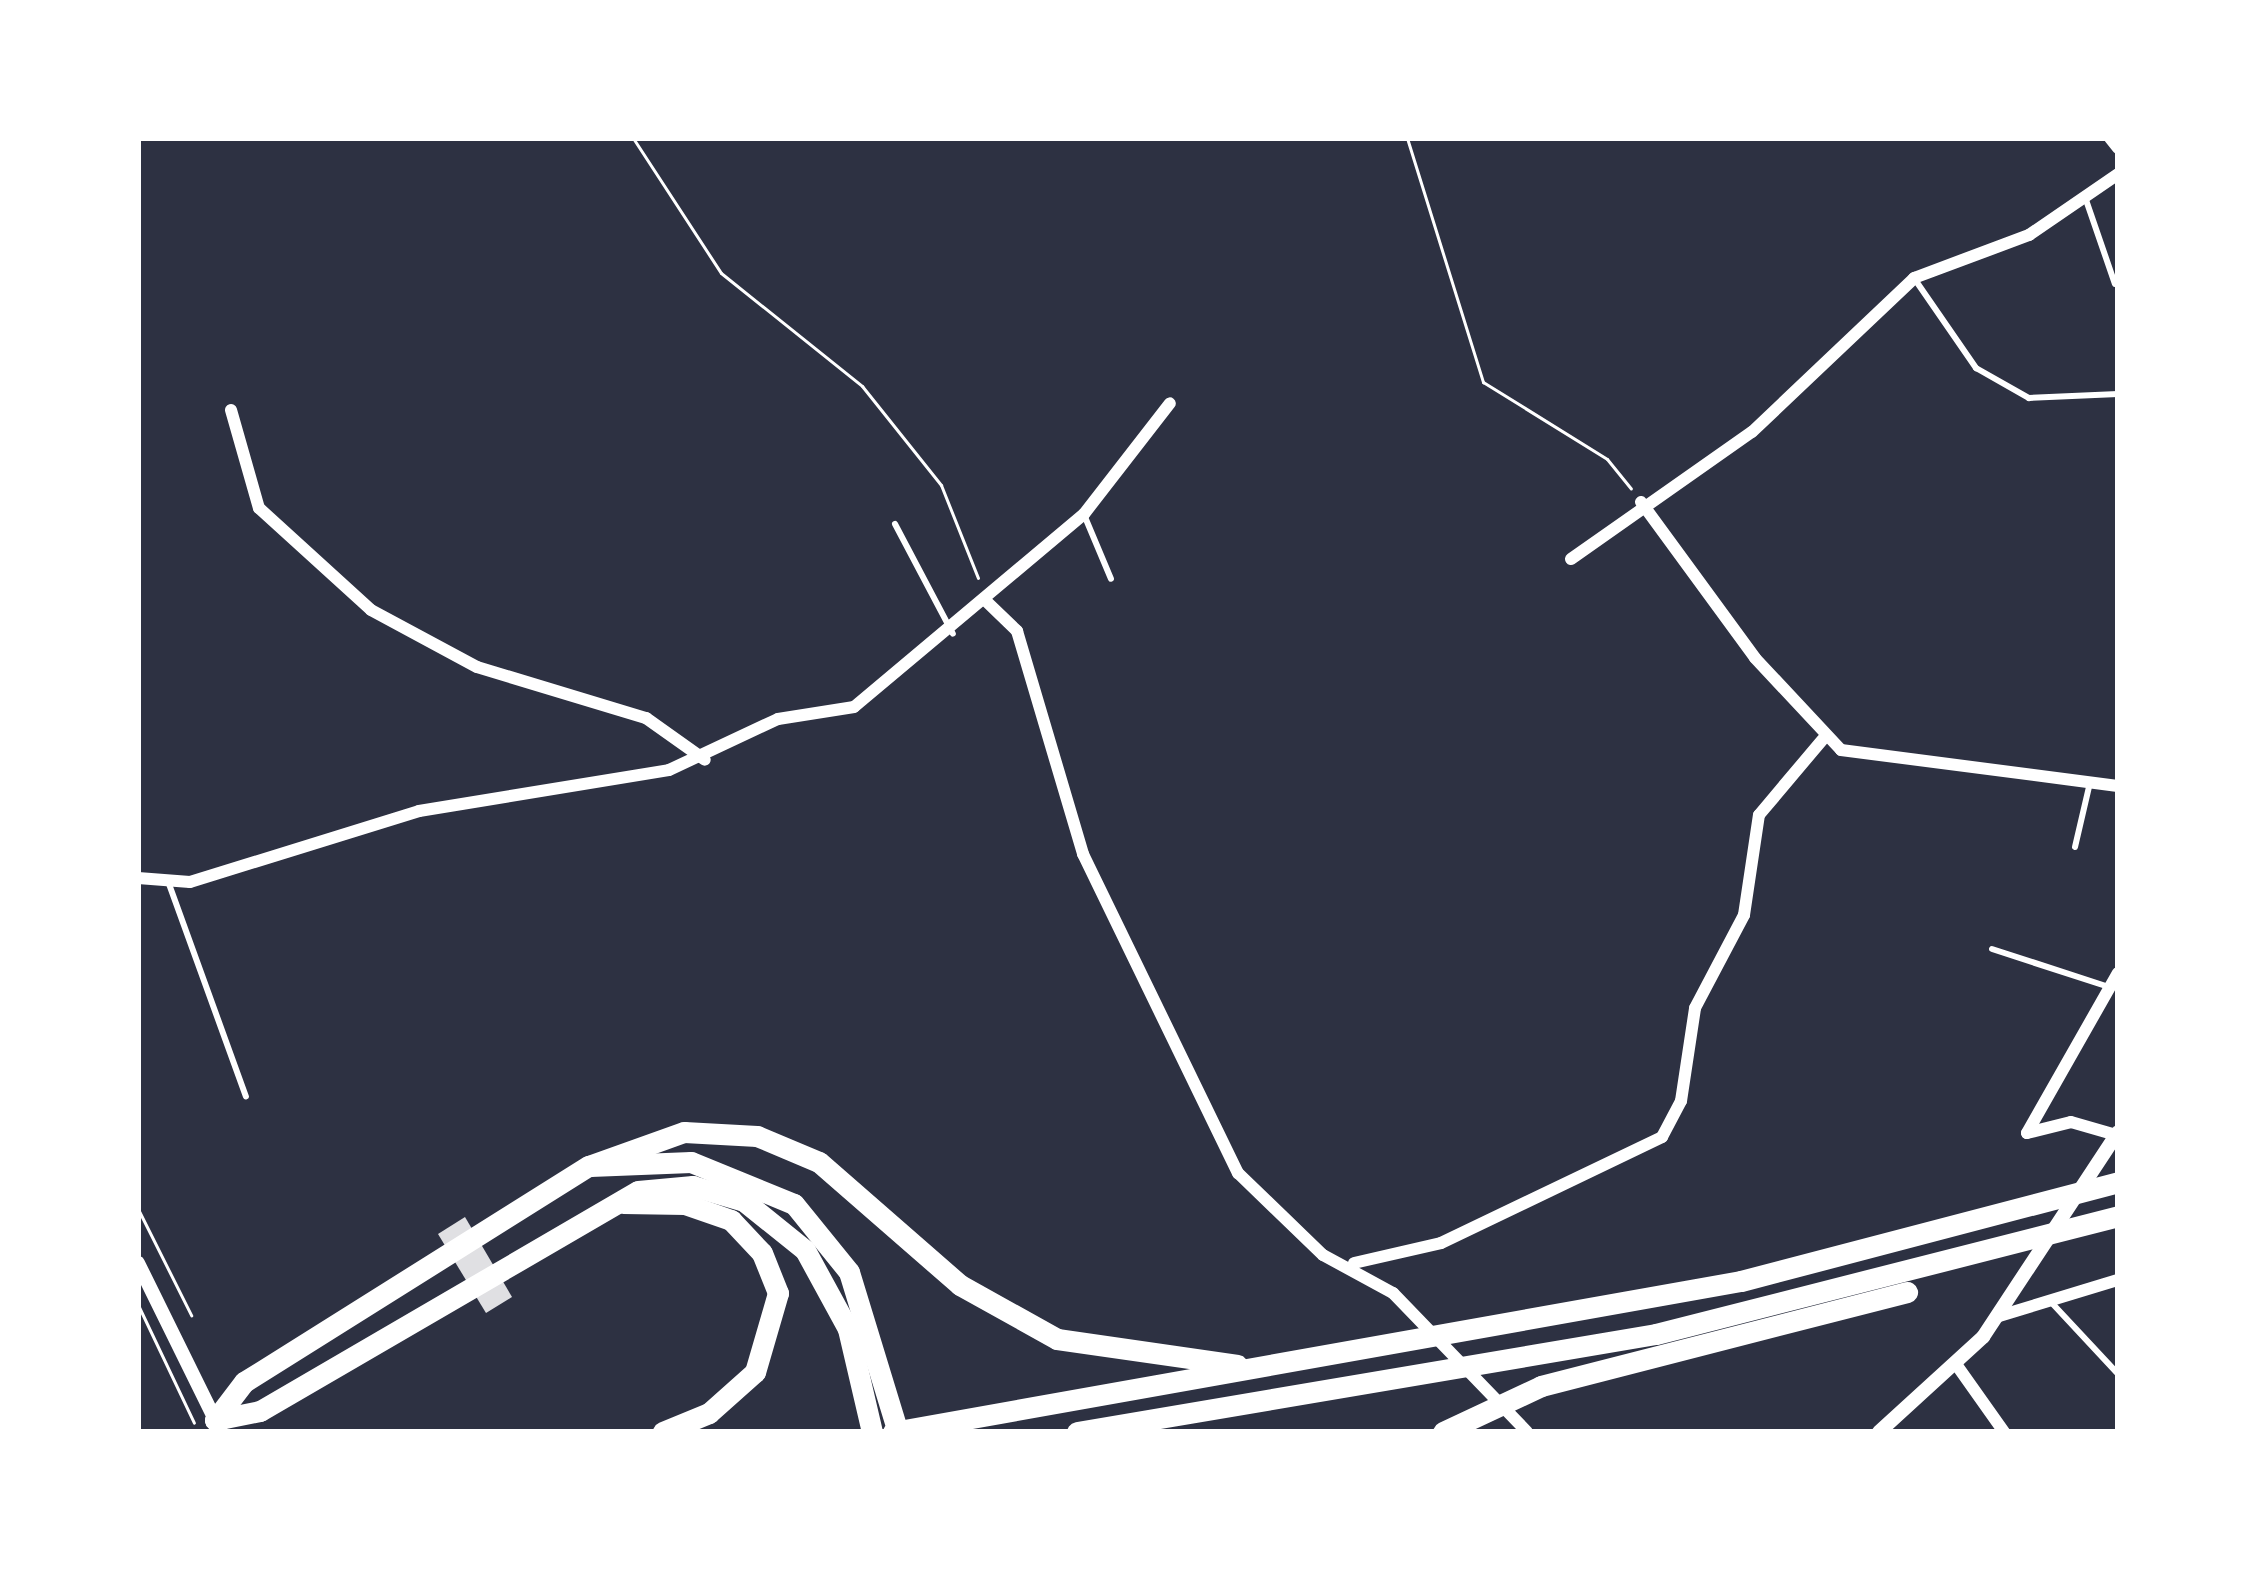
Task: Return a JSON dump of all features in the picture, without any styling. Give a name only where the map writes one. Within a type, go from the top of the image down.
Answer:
[{"type":"highway","points":[[211,1428],[244,1382],[589,1166],[669,1134],[757,1136],[849,1182],[960,1285],[1020,1323],[1092,1349],[1203,1352],[1237,1365]]},
{"type":"highway","points":[[589,1166],[718,1167],[804,1213],[862,1302],[896,1432],[1390,1337],[1811,1266],[2118,1182]]},
{"type":"highway","points":[[211,1428],[260,1411],[622,1203],[693,1186],[744,1201],[788,1231],[848,1329],[872,1432]]},
{"type":"highway","points":[[622,1203],[685,1204],[731,1220],[762,1252],[778,1293],[755,1372],[709,1413],[663,1432]]},
{"type":"highway","points":[[1076,1432],[1420,1369],[1523,1357],[1808,1301],[2114,1218]]},
{"type":"highway","points":[[1446,1430],[1541,1386],[2010,1262],[2114,1218]]},
{"type":"street","points":[[2110,138],[2118,148]]},
{"type":"street","points":[[1571,559],[1641,502],[1752,432],[1914,278],[2030,235],[2118,174]]},
{"type":"street","points":[[138,878],[168,880],[419,811],[705,760],[778,719],[854,707],[952,634],[1084,514],[1170,404]]},
{"type":"street","points":[[231,410],[259,508],[371,610],[477,667],[646,718],[705,760]]},
{"type":"street","points":[[1641,502],[1755,658],[1817,713],[1823,740]]},
{"type":"street","points":[[987,602],[1017,631],[1082,854],[1223,1148],[1287,1227],[1354,1263],[1527,1432]]},
{"type":"street","points":[[1354,1263],[1442,1243],[1662,1137],[1681,1101],[1695,1007],[1744,915],[1759,814],[1823,740]]},
{"type":"street","points":[[1823,740],[1855,756],[2089,787],[2118,786]]},
{"type":"street","points":[[1879,1432],[1958,1367],[2117,1134],[2071,1122],[2027,1133],[2118,973]]},
{"type":"street","points":[[138,1263],[211,1428]]},
{"type":"street","points":[[1996,1317],[2118,1280]]},
{"type":"street","points":[[1958,1367],[2004,1432]]},
{"type":"lane","points":[[2085,197],[2115,284]]},
{"type":"lane","points":[[1914,278],[1976,368],[2029,398],[2118,394]]},
{"type":"lane","points":[[1084,514],[1111,579]]},
{"type":"lane","points":[[896,524],[952,634]]},
{"type":"lane","points":[[2075,847],[2089,787]]},
{"type":"lane","points":[[168,880],[246,1097]]},
{"type":"lane","points":[[1992,950],[2109,987]]},
{"type":"lane","points":[[2048,1298],[2118,1374]]},
{"type":"path","points":[[634,138],[721,273],[862,386],[941,485],[987,602]]},
{"type":"path","points":[[1407,138],[1483,382],[1607,459],[1641,502]]},
{"type":"path","points":[[138,1209],[191,1316]]},
{"type":"path","points":[[138,1306],[211,1428]]},
{"type":"building","points":[[465,1217],[512,1297],[486,1313],[438,1234]]}]
